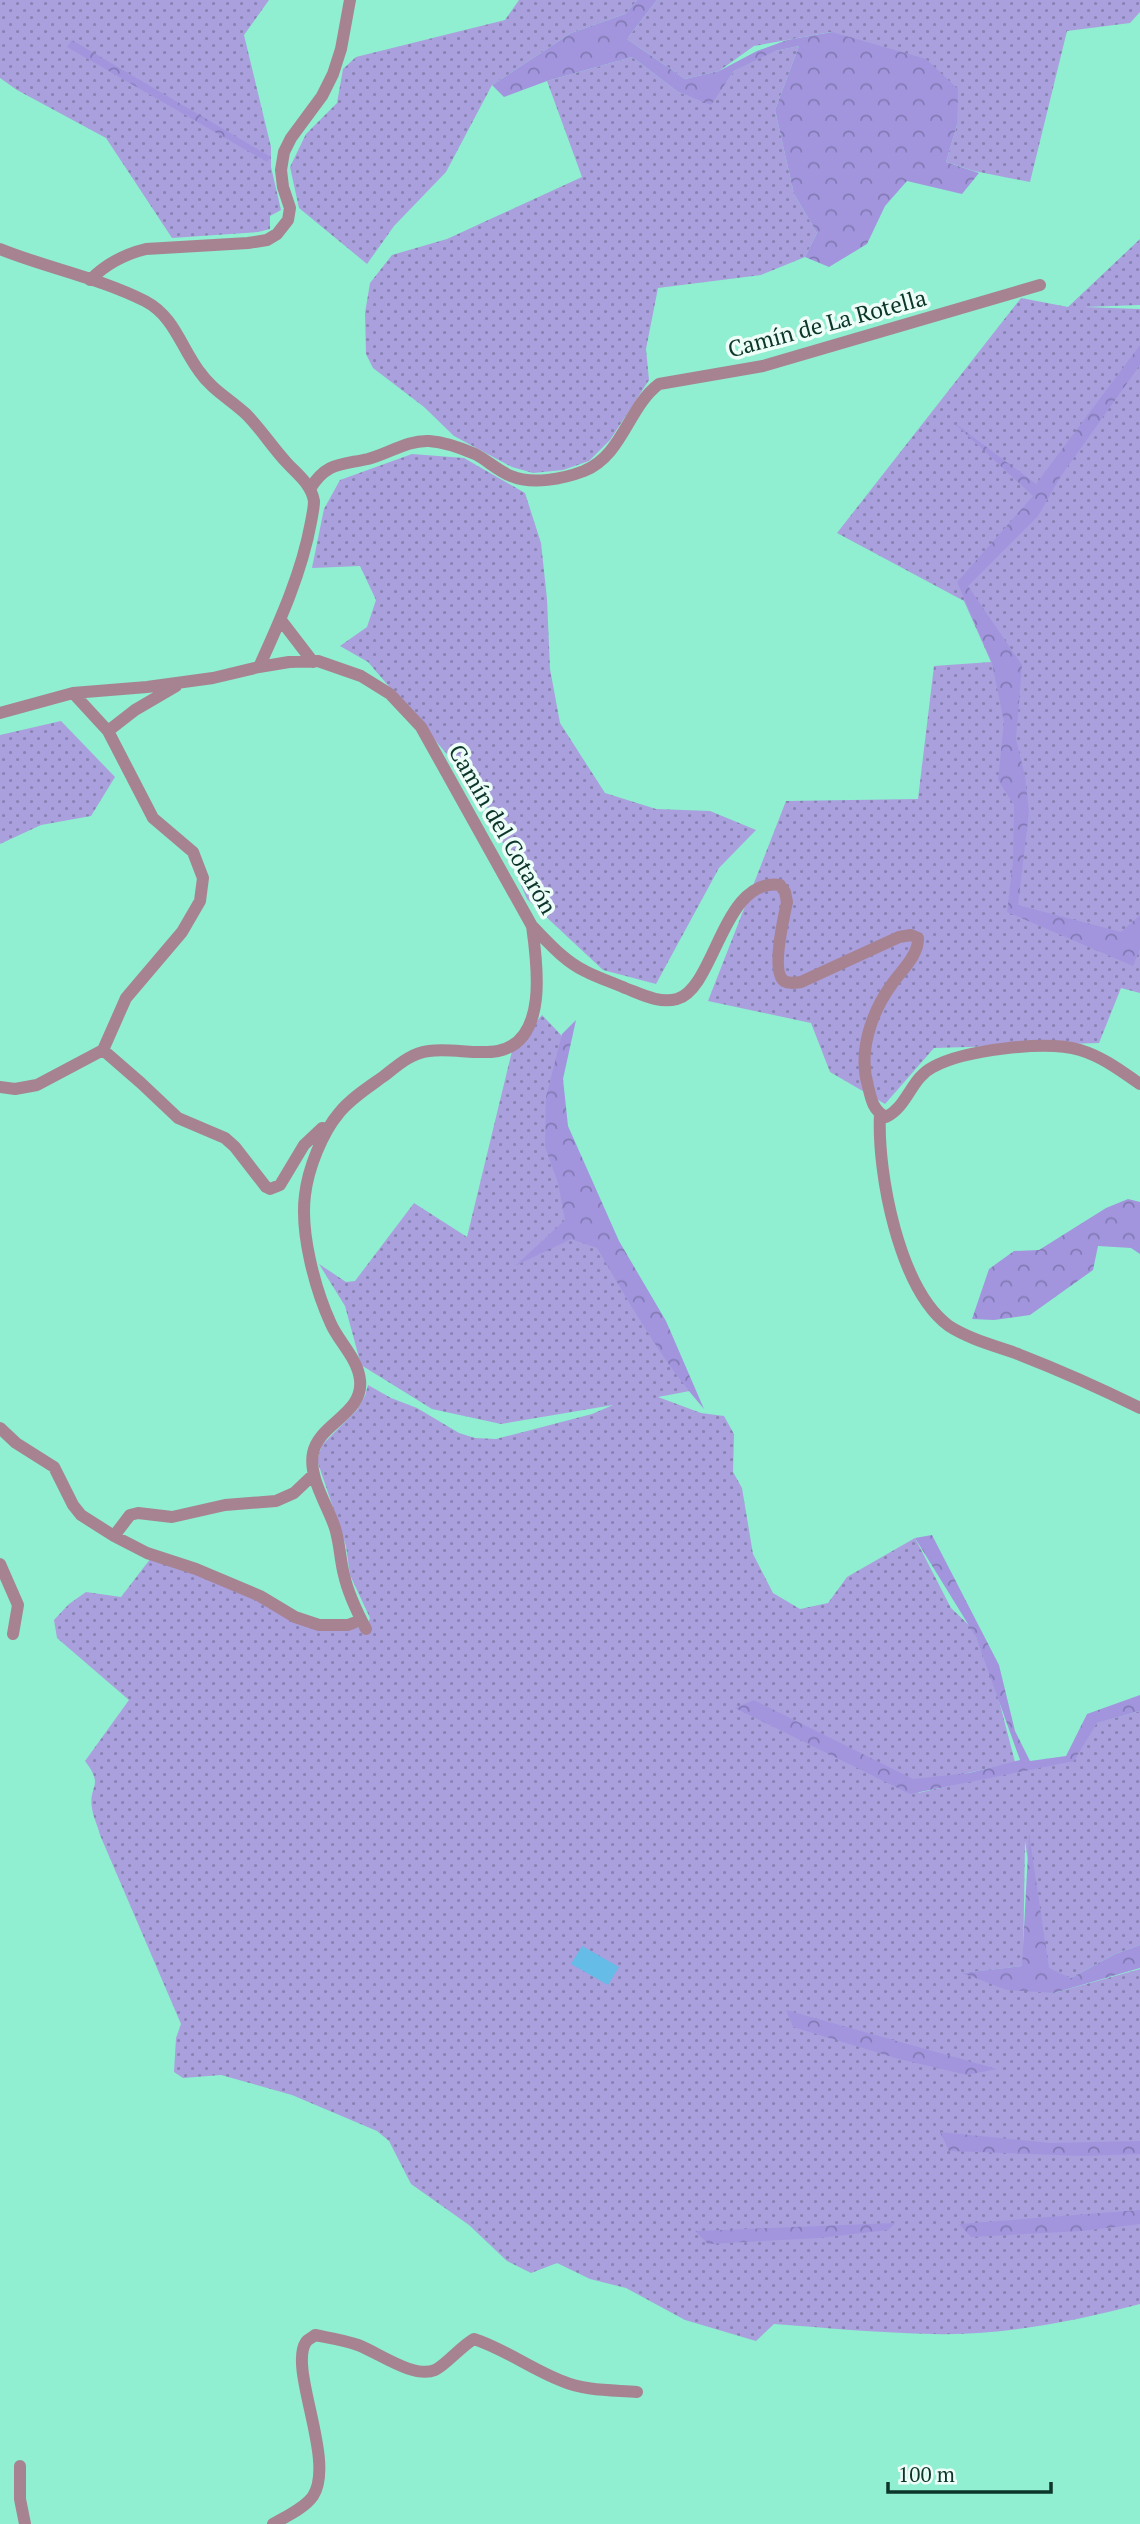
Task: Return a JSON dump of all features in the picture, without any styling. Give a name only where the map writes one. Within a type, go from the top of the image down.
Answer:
[{"type":"street","points":[[90,280],[98,272],[131,253],[146,249],[248,243],[267,240],[277,234],[288,220],[290,208],[281,170],[284,152],[322,96],[333,74],[341,49],[349,0]]},
{"type":"street","points":[[0,249],[144,301],[164,315],[198,370],[215,390],[258,426],[310,489],[314,502],[307,541],[280,620],[259,667]]},
{"type":"street","name":"Camín de La Rotella","points":[[310,489],[329,467],[370,458],[417,441],[443,443],[475,454],[508,475],[527,480],[543,480],[582,471],[611,451],[647,395],[659,384],[763,366],[1040,285]]},
{"type":"street","points":[[280,620],[313,662]]},
{"type":"street","name":"Camín del Cotarón","points":[[0,713],[73,694],[213,678],[259,667],[313,662],[361,676],[390,694],[421,727],[532,926],[557,952],[583,971],[651,998],[678,999],[689,993],[734,910],[754,892],[771,884],[780,885],[787,902],[777,965],[783,981],[801,982],[899,937],[911,935],[918,938],[914,954],[889,988],[875,1015],[865,1045],[864,1075],[873,1105],[880,1114]]},
{"type":"street","points":[[108,732],[135,710],[184,682]]},
{"type":"street","points":[[0,1087],[15,1089],[37,1085],[103,1050],[126,998],[182,932],[200,901],[203,878],[193,852],[153,818],[108,732],[73,694]]},
{"type":"street","points":[[0,1428],[16,1443],[54,1467],[81,1515],[114,1536],[148,1553],[196,1569],[260,1596],[295,1616],[319,1625],[364,1625],[344,1577],[335,1529],[314,1474],[313,1453],[318,1443],[351,1408],[359,1395],[360,1379],[354,1362],[331,1324],[317,1282],[305,1228],[305,1194],[314,1162],[328,1129],[339,1112],[414,1054],[430,1051],[498,1051],[514,1045],[528,1028],[536,1005],[538,979],[532,926]]},
{"type":"street","points":[[1140,1084],[1104,1059],[1077,1049],[1047,1045],[1002,1049],[932,1067],[916,1082],[894,1113],[887,1117],[880,1114],[879,1139],[885,1190],[901,1246],[916,1284],[939,1317],[961,1332],[1053,1368],[1140,1408]]},
{"type":"street","points":[[103,1050],[178,1118],[229,1141],[270,1189],[280,1185],[304,1145],[322,1128],[328,1129]]},
{"type":"street","points":[[114,1536],[130,1515],[138,1513],[172,1517],[225,1505],[276,1501],[294,1493],[314,1474]]},
{"type":"street","points":[[0,1564],[18,1605],[13,1634]]},
{"type":"street","points":[[273,2524],[313,2497],[319,2478],[318,2454],[302,2358],[306,2342],[315,2335],[359,2345],[422,2373],[437,2370],[461,2346],[474,2339],[492,2345],[563,2382],[584,2387],[637,2392]]},
{"type":"street","points":[[20,2466],[20,2499],[24,2524]]},
{"type":"shaded area","points":[[0,0],[269,0],[244,35],[271,147],[271,167],[281,210],[270,216],[270,229],[172,238],[106,138],[0,78]]},
{"type":"shaded area","points":[[519,0],[637,0],[625,14],[571,33],[492,85],[446,172],[394,226],[367,264],[299,208],[290,167],[306,134],[337,103],[343,69],[356,57],[505,20]]},
{"type":"shaded area","points":[[657,0],[1140,0],[1140,12],[1130,23],[1067,31],[1030,182],[974,171],[946,162],[957,125],[831,32],[754,46],[719,71],[685,79],[627,39]]},
{"type":"shaded area","points":[[799,46],[775,110],[794,194],[817,233],[805,257],[761,275],[658,288],[646,349],[649,380],[610,440],[589,461],[563,470],[533,473],[512,467],[454,436],[424,407],[373,368],[366,354],[365,313],[370,283],[392,255],[447,239],[582,177],[547,81],[632,57],[678,92],[711,104],[734,71],[770,52]]},
{"type":"shaded area","points":[[1140,239],[1140,305],[1084,307],[1140,309],[1140,993],[1121,988],[1099,1043],[934,1048],[885,1104],[830,1072],[811,1023],[708,1001],[786,801],[918,799],[934,666],[991,662],[964,601],[837,533],[1021,298],[1068,307]]},
{"type":"shaded area","points":[[412,454],[464,458],[525,493],[541,543],[550,669],[560,723],[605,793],[656,809],[710,811],[756,830],[719,868],[656,984],[603,970],[527,899],[482,795],[368,662],[340,646],[367,627],[376,600],[360,566],[312,568],[324,509],[340,480]]},
{"type":"shaded area","points":[[61,721],[115,777],[91,816],[41,825],[0,844],[0,735]]},
{"type":"shaded area","points":[[542,1015],[562,1036],[552,1079],[598,1224],[695,1390],[658,1397],[701,1413],[724,1416],[734,1434],[733,1472],[742,1488],[753,1554],[773,1593],[800,1609],[828,1603],[847,1577],[915,1538],[951,1608],[973,1629],[996,1689],[1015,1762],[929,1782],[918,1793],[1076,1757],[1096,1723],[1140,1711],[1140,1945],[1115,1954],[1071,1978],[1045,1971],[1025,1841],[1023,1966],[964,1973],[1054,1993],[1140,1969],[1140,2304],[1038,2326],[985,2333],[894,2333],[774,2324],[756,2341],[685,2320],[626,2288],[590,2279],[557,2263],[531,2273],[507,2261],[469,2225],[411,2184],[389,2141],[377,2131],[292,2095],[221,2075],[183,2078],[174,2072],[176,2038],[181,2024],[100,1835],[91,1800],[94,1776],[85,1761],[129,1700],[57,1638],[54,1620],[69,1604],[86,1592],[121,1597],[151,1558],[310,1618],[366,1629],[370,1618],[350,1575],[346,1546],[317,1460],[322,1445],[357,1410],[368,1385],[417,1408],[459,1433],[475,1438],[496,1439],[592,1414],[613,1405],[501,1424],[432,1409],[361,1365],[345,1306],[319,1264],[346,1282],[355,1281],[414,1203],[467,1237],[512,1051]]},
{"type":"green space","points":[[637,0],[657,0],[627,39],[685,79],[719,71],[757,51],[787,40],[832,32],[926,59],[958,89],[957,125],[946,162],[979,173],[962,194],[907,181],[885,206],[867,244],[829,267],[805,257],[817,233],[794,194],[775,110],[799,46],[775,51],[734,71],[711,105],[678,92],[632,57],[547,81],[504,97],[492,85],[571,33],[625,14]]},
{"type":"green space","points":[[72,40],[271,157],[267,162],[67,47]]},
{"type":"green space","points":[[1140,345],[1140,365],[1061,476],[1038,516],[968,586],[1022,665],[1016,739],[1025,776],[1029,812],[1018,905],[1121,932],[1140,915],[1140,949],[1133,966],[1007,912],[1013,862],[1014,805],[998,780],[1004,722],[992,663],[957,582],[1033,496],[953,422],[1036,484]]},
{"type":"green space","points":[[576,1020],[563,1079],[568,1126],[619,1241],[666,1321],[704,1409],[660,1351],[597,1248],[571,1239],[515,1266],[565,1220],[558,1183],[545,1147],[546,1097],[562,1034]]},
{"type":"green space","points":[[1128,1199],[1140,1202],[1140,1254],[1131,1248],[1098,1246],[1093,1270],[1030,1315],[994,1320],[972,1319],[989,1269],[1014,1251],[1039,1250],[1106,1208]]},
{"type":"green space","points":[[932,1535],[999,1665],[1015,1731],[1030,1761],[1066,1756],[1087,1714],[1140,1695],[1140,1711],[1097,1723],[1074,1761],[910,1794],[735,1708],[754,1700],[913,1779],[969,1773],[1020,1760],[976,1637],[915,1538]]},
{"type":"green space","points":[[1029,1834],[1049,1968],[1071,1978],[1115,1954],[1140,1945],[1140,1968],[1054,1993],[1007,1990],[962,1973],[1022,1966]]},
{"type":"green space","points":[[786,2010],[997,2069],[967,2075],[899,2059],[793,2027]]},
{"type":"green space","points":[[940,2132],[1050,2143],[1140,2141],[1140,2154],[1084,2156],[949,2151]]},
{"type":"green space","points":[[1140,2210],[1140,2224],[1082,2231],[971,2237],[959,2224]]},
{"type":"green space","points":[[895,2223],[888,2230],[819,2238],[708,2244],[695,2231]]},
{"type":"water","points":[[582,1946],[619,1967],[608,1985],[571,1964]]}]
